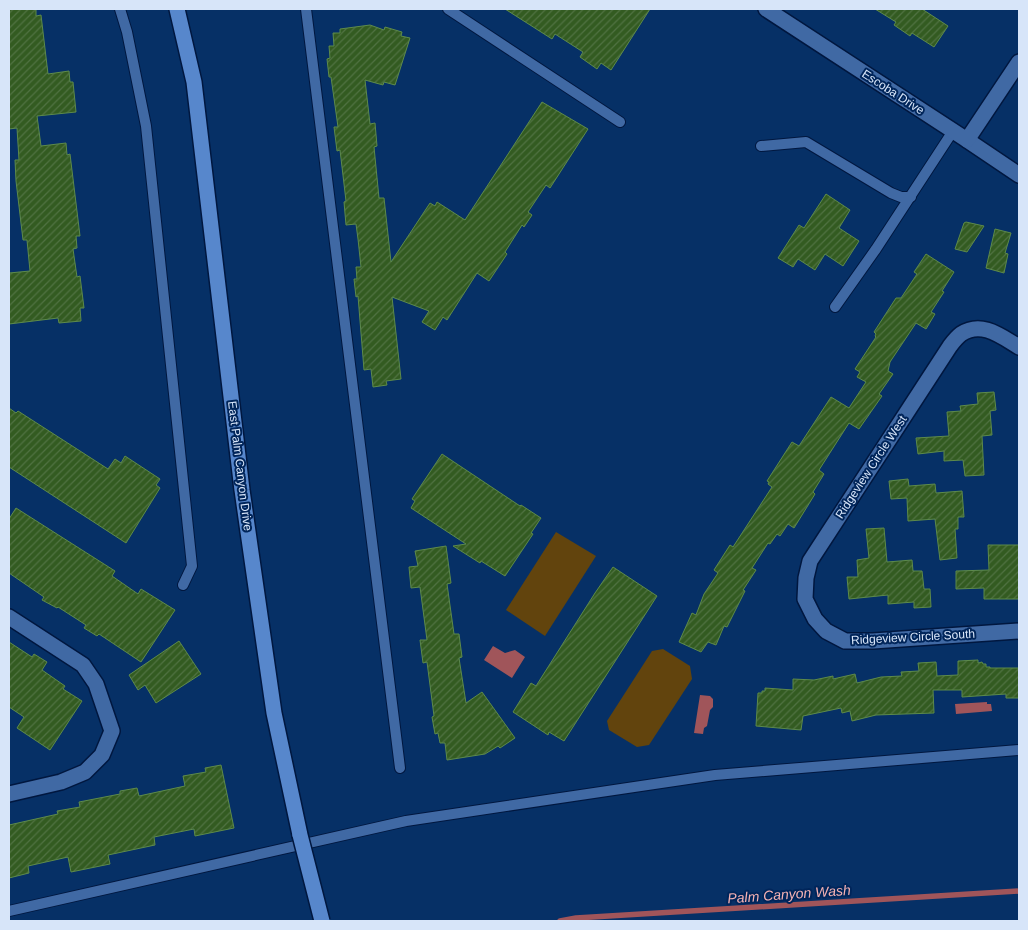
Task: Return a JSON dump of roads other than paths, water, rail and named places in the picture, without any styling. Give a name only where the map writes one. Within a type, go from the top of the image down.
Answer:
[{"type":"main road","name":"East Palm Canyon Drive","points":[[177,9],[194,82],[242,490],[274,712],[300,834],[322,921]]},
{"type":"street","name":"Escoba Drive","points":[[766,9],[1019,175]]},
{"type":"street","points":[[967,140],[1019,62]]},
{"type":"street","name":"Ridgeview Circle West","points":[[815,619],[805,599],[806,578],[810,561],[950,346],[961,334],[973,329],[985,329],[995,332],[1019,348]]},
{"type":"street","points":[[9,617],[83,665],[96,684],[112,731],[102,755],[85,772],[61,782],[9,794]]},
{"type":"street","name":"Ridgeview Circle South","points":[[815,619],[826,630],[845,641],[1019,632]]},
{"type":"lane","points":[[120,9],[127,32],[146,126],[192,566],[183,585]]},
{"type":"lane","points":[[306,9],[400,768]]},
{"type":"lane","points":[[448,9],[620,122]]},
{"type":"lane","points":[[835,307],[911,197],[953,131]]},
{"type":"lane","points":[[761,146],[806,142],[891,193],[901,197],[911,197]]},
{"type":"lane","points":[[9,911],[406,821],[716,775],[1019,750]]},
{"type":"waterway","name":"Palm Canyon Wash","points":[[560,921],[576,918],[1019,891]]}]
